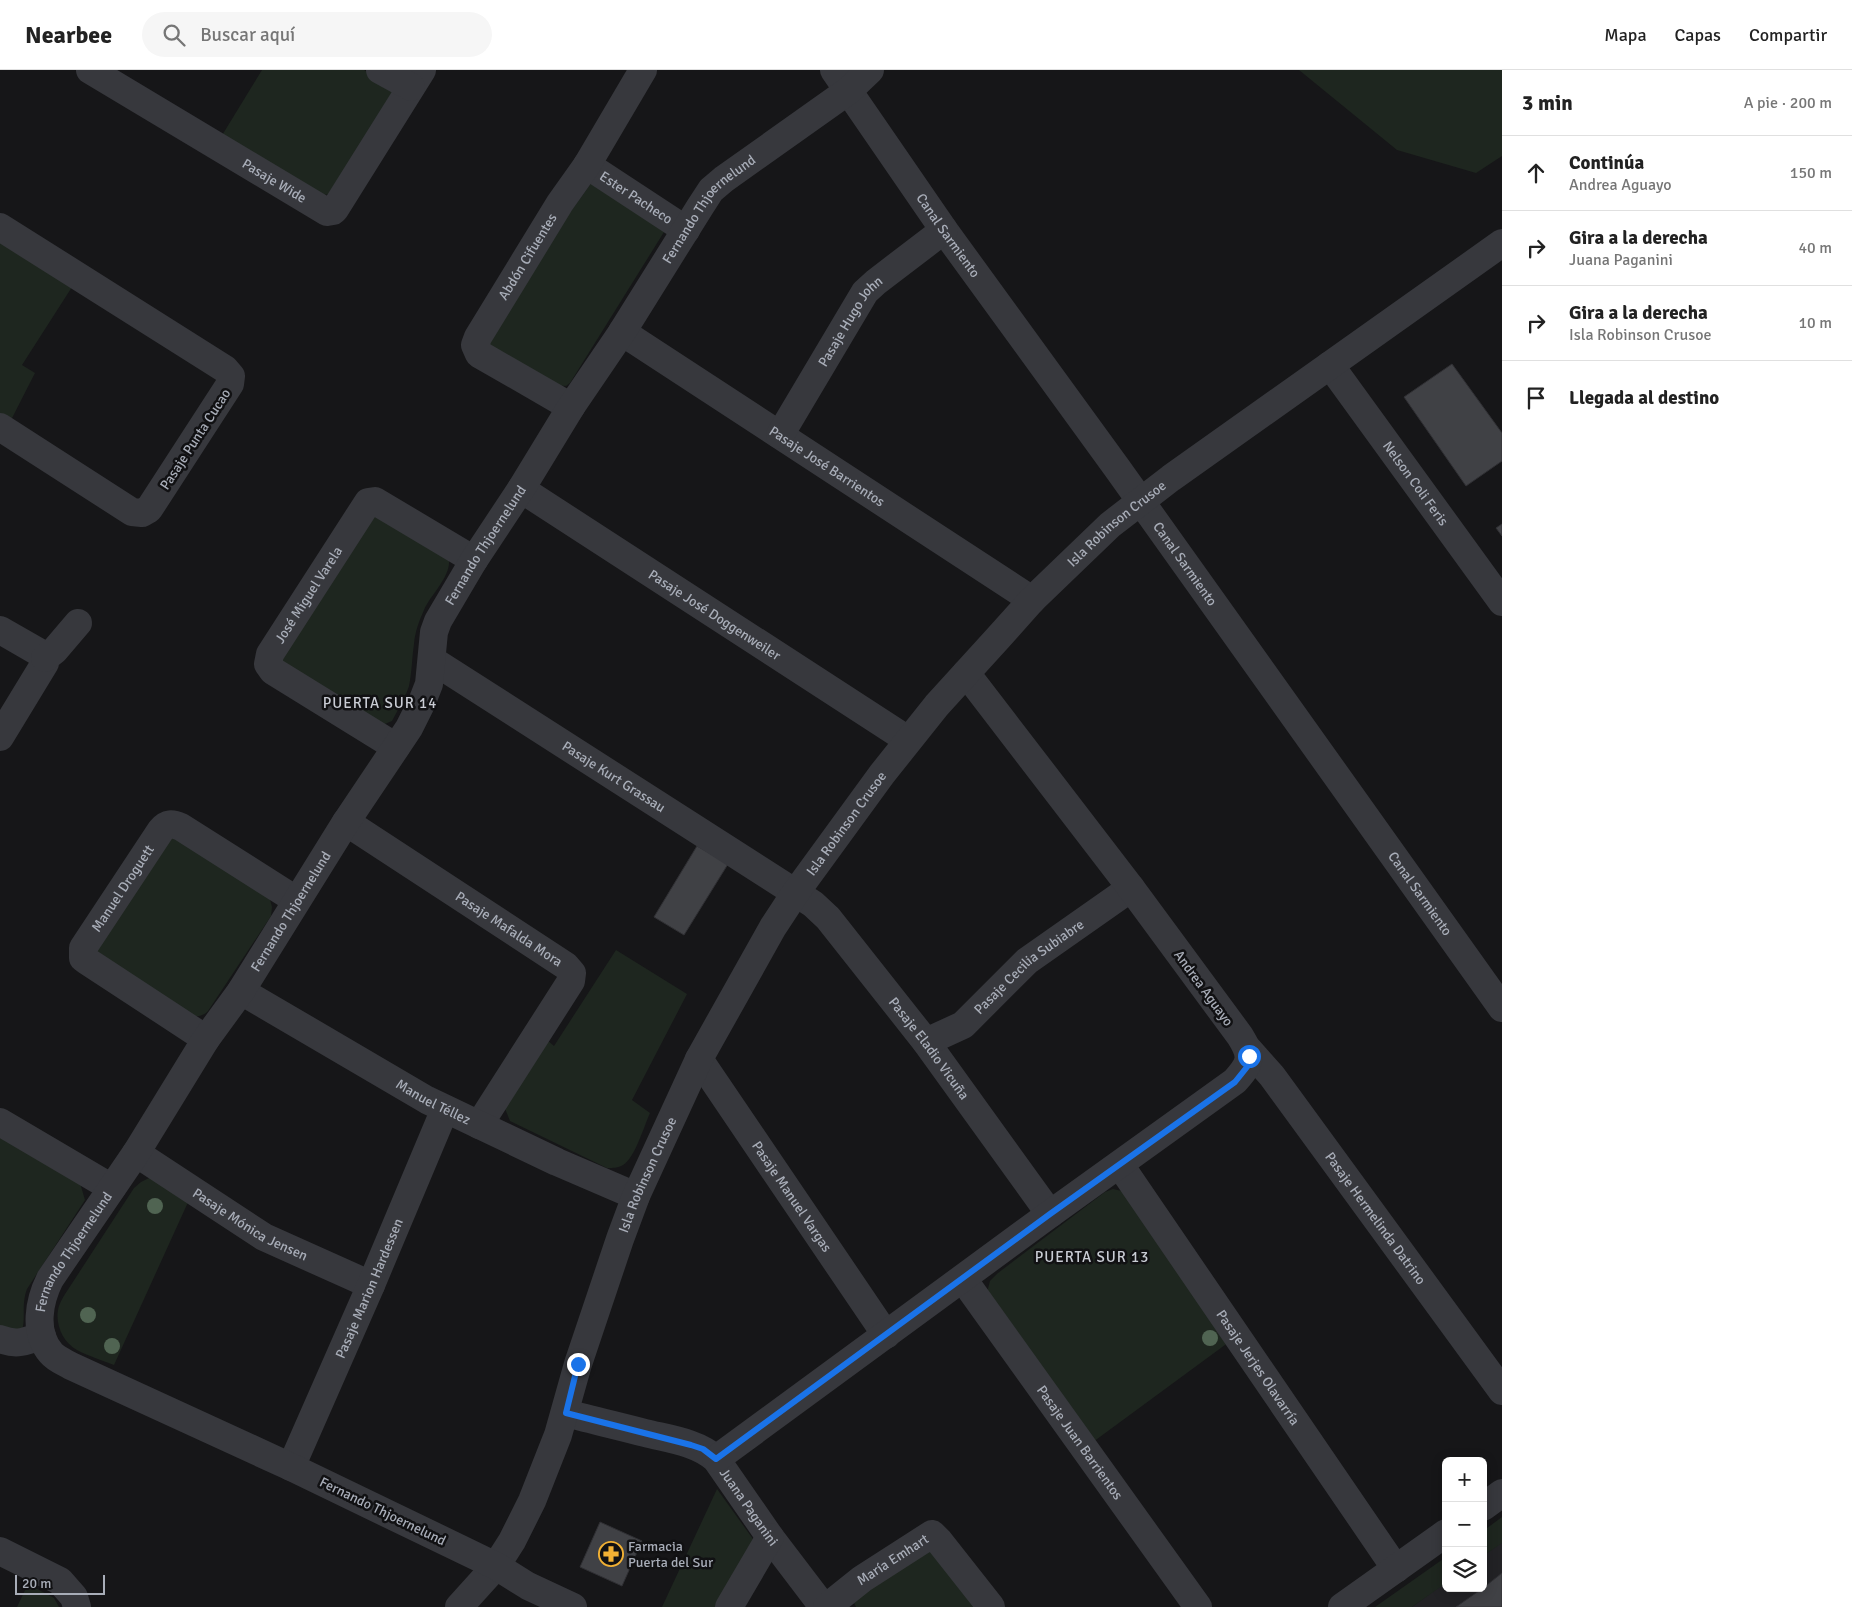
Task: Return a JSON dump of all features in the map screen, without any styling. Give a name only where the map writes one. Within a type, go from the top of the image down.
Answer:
[{"type":"street","name":"Pasaje Wide","points":[[90,70],[326,212],[335,209],[417,79],[380,70]]},
{"type":"street","name":"Abdón Cifuentes","points":[[571,407],[479,354],[475,345],[478,336],[519,268],[560,203],[587,165],[643,70]]},
{"type":"street","name":"Fernando Thjoernelund","points":[[572,1607],[528,1586],[496,1566],[291,1467],[70,1366],[51,1353],[42,1336],[40,1305],[44,1290],[136,1153],[206,1039],[241,991],[296,900],[413,720],[426,694],[432,660],[434,632],[438,621],[474,560],[522,490],[571,407],[622,332],[712,190],[841,81],[870,70]]},
{"type":"street","name":"Canal Sarmiento","points":[[841,81],[944,230],[1502,1008]]},
{"type":"street","name":"Ester Pacheco","points":[[587,165],[686,230]]},
{"type":"street","name":"Pasaje Punta Cucao","points":[[0,226],[225,369],[231,376],[230,384],[149,510],[142,513],[132,512],[0,427]]},
{"type":"street","name":"Pasaje Hugo John","points":[[780,435],[865,292],[944,230]]},
{"type":"street","name":"Isla Robinson Crusoe","points":[[459,1607],[496,1566],[516,1533],[532,1501],[566,1413],[578,1364],[636,1196],[699,1059],[750,967],[796,892],[856,808],[937,705],[1032,600],[1104,530],[1139,501],[1502,243]]},
{"type":"street","name":"Pasaje José Barrientos","points":[[622,332],[1032,600]]},
{"type":"street","name":"Nelson Coli Feris","points":[[1330,365],[1502,602]]},
{"type":"street","name":"Pasaje José Doggenweiler","points":[[522,490],[908,740]]},
{"type":"street","name":"José Miguel Varela","points":[[396,747],[273,671],[268,664],[270,654],[368,502],[372,500],[474,560]]},
{"type":"street","points":[[0,737],[44,663],[45,658],[55,650],[78,623]]},
{"type":"street","points":[[0,630],[42,654],[45,658]]},
{"type":"street","name":"Pasaje Kurt Grassau","points":[[432,660],[796,892]]},
{"type":"street","name":"Andrea Aguayo","points":[[966,673],[1131,888],[1248,1049]]},
{"type":"street","name":"Pasaje Mafalda Mora","points":[[346,822],[566,966],[572,973],[571,981],[479,1124]]},
{"type":"street","name":"Manuel Droguett","points":[[206,1039],[87,961],[83,958],[83,948],[165,825],[170,824],[181,827],[296,900]]},
{"type":"street","name":"Pasaje Cecilia Subiabre","points":[[926,1042],[963,1025],[1027,961],[1131,888]]},
{"type":"street","name":"Pasaje Eladio Vicuña","points":[[796,892],[828,918],[926,1042],[1050,1214]]},
{"type":"street","name":"Manuel Téllez","points":[[241,991],[445,1109],[557,1162],[636,1196]]},
{"type":"street","points":[[716,1459],[1050,1214],[1235,1082],[1247,1067],[1248,1049]]},
{"type":"street","name":"Pasaje Hermelinda Datrino","points":[[1248,1049],[1272,1076],[1502,1391]]},
{"type":"street","name":"Pasaje Manuel Vargas","points":[[699,1059],[886,1335]]},
{"type":"street","name":"Pasaje Marion Hardessen","points":[[291,1467],[371,1286],[445,1109]]},
{"type":"street","points":[[0,1122],[112,1188]]},
{"type":"street","name":"Pasaje Mónica Jensen","points":[[136,1153],[264,1237],[371,1286]]},
{"type":"street","name":"Pasaje Jerjes Olavarría","points":[[1120,1165],[1396,1569]]},
{"type":"street","name":"Pasaje Juan Barrientos","points":[[963,1279],[1198,1607]]},
{"type":"street","points":[[0,1339],[12,1344],[18,1344],[42,1336]]},
{"type":"street","name":"Juana Paganini","points":[[566,1413],[703,1449],[716,1459],[770,1537],[821,1604],[826,1607]]},
{"type":"street","points":[[1487,1504],[1502,1493]]},
{"type":"street","name":"María Emhart","points":[[826,1607],[862,1579],[932,1534],[991,1607]]},
{"type":"street","points":[[1342,1607],[1442,1536]]},
{"type":"street","points":[[729,1607],[770,1537]]},
{"type":"street","points":[[0,1551],[60,1581],[74,1597],[77,1607]]},
{"type":"shaded area","points":[[262,70],[364,70],[385,82],[394,95],[330,194],[323,195],[221,137]]},
{"type":"shaded area","points":[[1299,70],[1502,70],[1502,156],[1476,173],[1397,150]]},
{"type":"shaded area","points":[[592,182],[665,229],[570,383],[566,386],[552,385],[487,344],[525,275]]},
{"type":"shaded area","points":[[0,238],[72,287],[22,365],[35,373],[11,420],[0,413]]},
{"type":"shaded area","points":[[374,514],[449,559],[449,566],[444,579],[422,614],[415,640],[409,686],[392,721],[380,726],[283,666],[281,657]]},
{"type":"shaded area","points":[[180,835],[269,896],[272,907],[271,916],[208,1011],[203,1015],[193,1017],[100,960],[94,949],[163,839]]},
{"type":"shaded area","points":[[616,950],[687,994],[632,1100],[650,1113],[635,1149],[623,1165],[607,1168],[510,1121],[504,1106],[546,1039],[554,1046]]},
{"type":"shaded area","points":[[0,1136],[80,1183],[85,1200],[27,1289],[24,1300],[22,1330],[0,1331]]},
{"type":"shaded area","points":[[151,1177],[189,1200],[114,1365],[77,1350],[67,1342],[60,1331],[58,1312],[65,1295],[134,1188]]},
{"type":"shaded area","points":[[1113,1189],[1126,1192],[1229,1342],[1093,1442],[986,1296],[990,1281],[998,1273],[1105,1192]]},
{"type":"shaded area","points":[[717,1489],[753,1539],[753,1547],[719,1607],[662,1607]]},
{"type":"shaded area","points":[[1502,1517],[1502,1543],[1487,1553],[1487,1547],[1487,1528]]},
{"type":"shaded area","points":[[1502,1542],[1502,1607],[1412,1607],[1442,1585],[1442,1592],[1487,1592],[1487,1553]]},
{"type":"shaded area","points":[[930,1547],[979,1607],[856,1607],[854,1603],[856,1597]]},
{"type":"shaded area","points":[[1442,1560],[1442,1586],[1412,1607],[1375,1607]]},
{"type":"shaded area","points":[[28,1584],[54,1598],[59,1607],[17,1607]]},
{"type":"building","points":[[1452,364],[1502,433],[1502,461],[1466,486],[1404,397]]},
{"type":"building","points":[[1502,524],[1502,536],[1496,528]]},
{"type":"building","points":[[697,846],[728,864],[684,935],[654,917]]},
{"type":"building","name":"Farmacia Puerta del Sur","points":[[600,1522],[642,1541],[622,1586],[580,1567]]},
{"type":"building","points":[[1502,1573],[1502,1607],[1456,1607],[1477,1592],[1487,1592],[1487,1585]]},
{"type":"place","name":"Farmacia Puerta del Sur","points":[[611,1554]]},
{"type":"district","name":"PUERTA SUR 14","points":[[380,703]]},
{"type":"district","name":"PUERTA SUR 13","points":[[1092,1257]]},
{"type":"route","points":[[578,1364],[566,1413],[672,1439],[703,1449],[716,1459],[1050,1214],[1235,1082],[1247,1067],[1249,1056]]}]
